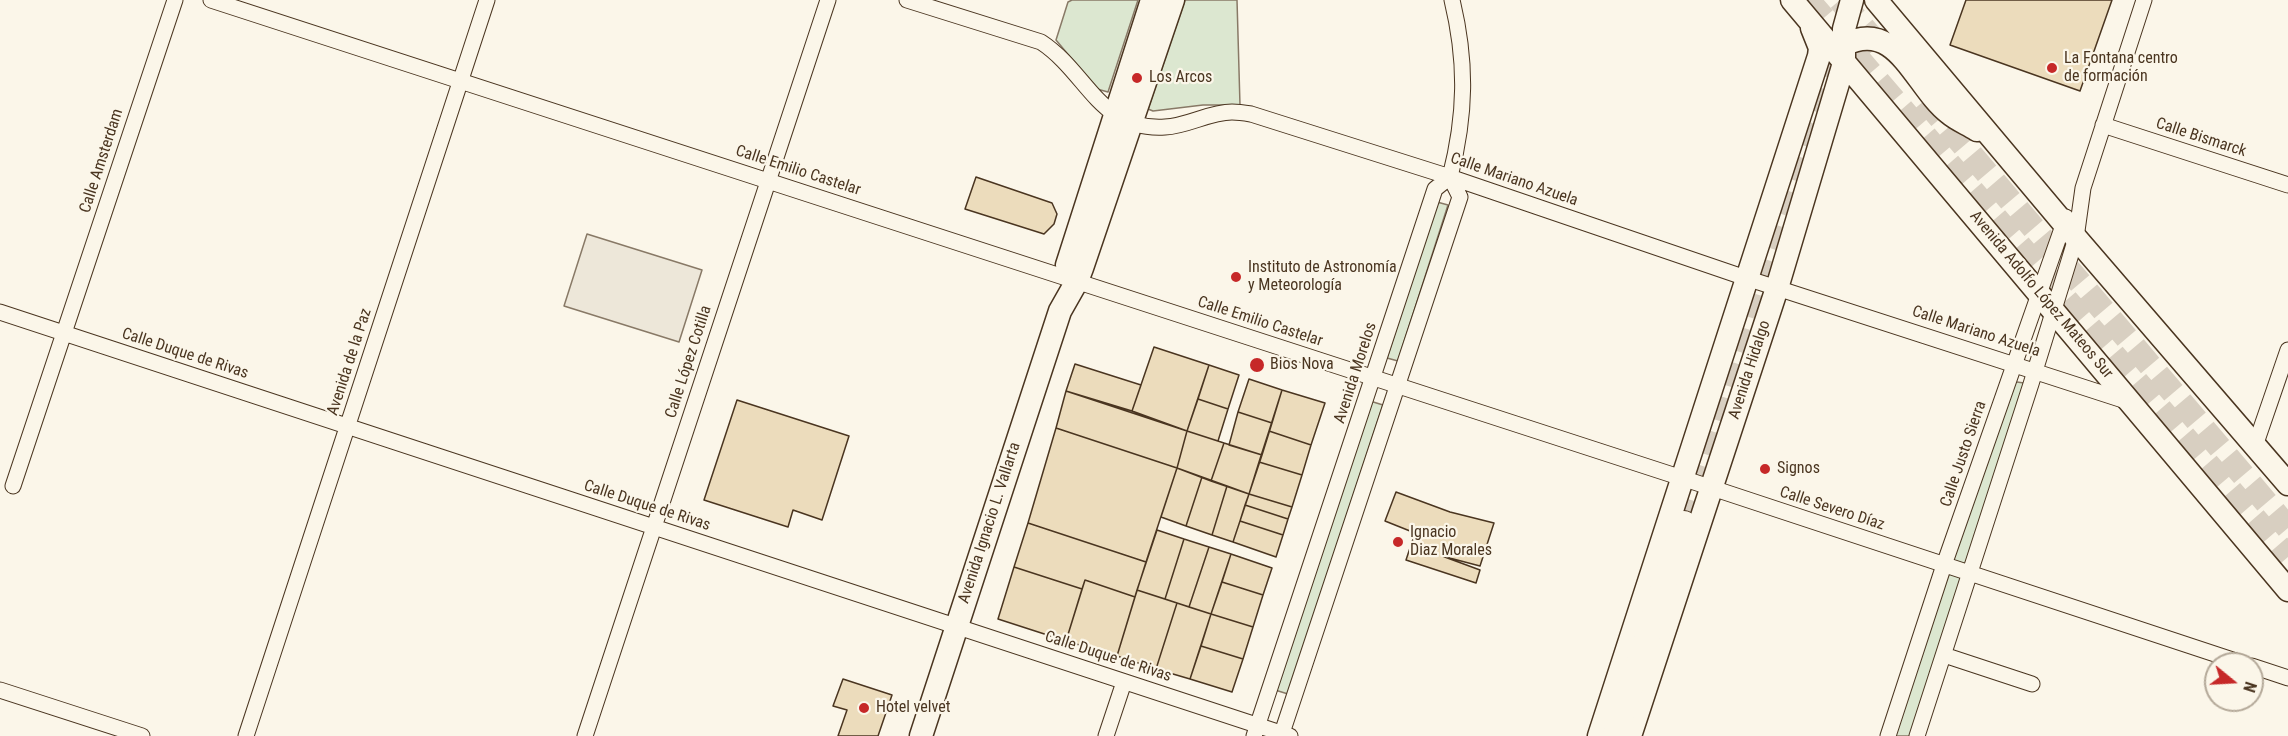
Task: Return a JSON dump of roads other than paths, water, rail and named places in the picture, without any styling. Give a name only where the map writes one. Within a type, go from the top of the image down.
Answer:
[{"type":"main road","name":"Avenida Ignacio L. Vallarta","points":[[1124,120],[1152,0]]},
{"type":"main road","name":"Avenida Ignacio L. Vallarta","points":[[921,736],[1124,120],[1173,0]]},
{"type":"main road","name":"Avenida Adolfo López Mateos Sur","points":[[1792,0],[1844,54],[2288,590]]},
{"type":"main road","name":"Avenida Hidalgo","points":[[1630,736],[1777,288],[1844,54],[1846,16],[1852,0]]},
{"type":"main road","points":[[1876,0],[2069,230],[2288,484]]},
{"type":"main road","name":"Avenida Hidalgo","points":[[1599,736],[1819,56],[1820,48],[1810,21]]},
{"type":"main road","points":[[1844,54],[1857,38],[1870,37],[1886,43],[1948,113],[1992,138]]},
{"type":"main road","points":[[1615,736],[1684,523]]},
{"type":"street","name":"Calle Amsterdam","points":[[13,486],[175,0]]},
{"type":"street","name":"Calle Emilio Castelar","points":[[211,0],[1373,377]]},
{"type":"street","name":"Avenida de la Paz","points":[[246,736],[487,0]]},
{"type":"street","name":"Calle López Cotilla","points":[[585,736],[828,0]]},
{"type":"street","points":[[907,0],[1041,42],[1057,52],[1075,71],[1088,90],[1124,120]]},
{"type":"street","points":[[1284,735],[1460,197],[1450,177],[1459,142],[1464,102],[1463,60],[1452,0]]},
{"type":"street","name":"Calle Justo Sierra","points":[[1917,736],[2035,370],[2047,301],[2144,0]]},
{"type":"street","name":"Calle Mariano Azuela","points":[[1124,120],[1149,127],[1167,127],[1232,112],[1251,114],[1450,177],[1777,288],[2132,402]]},
{"type":"street","name":"Calle Bismarck","points":[[2103,125],[2288,185]]},
{"type":"street","name":"Avenida Morelos","points":[[1256,731],[1435,189],[1450,177]]},
{"type":"street","name":"Calle Justo Sierra","points":[[1888,736],[1944,565],[2016,364],[2047,301],[2069,230]]},
{"type":"street","name":"Calle Duque de Rivas","points":[[0,312],[1124,681],[1256,731],[1284,735]]},
{"type":"street","points":[[2255,446],[2288,350]]},
{"type":"street","name":"Calle Severo Díaz","points":[[1373,377],[2208,652]]},
{"type":"street","points":[[1944,655],[2032,684]]},
{"type":"street","points":[[2264,670],[2288,678]]},
{"type":"street","points":[[1106,736],[1124,681]]},
{"type":"street","points":[[0,690],[142,736]]},
{"type":"tunnel","points":[[1808,0],[2288,557]]},
{"type":"tunnel","points":[[1840,0],[1885,53]]},
{"type":"tunnel","points":[[1684,523],[1831,63],[1828,33]]},
{"type":"tunnel","points":[[1925,100],[2288,528]]},
{"type":"place","name":"La Fontana centro de formación","points":[[2052,68]]},
{"type":"place","name":"Los Arcos","points":[[1137,78]]},
{"type":"place","name":"Instituto de Astronomía y Meteorología","points":[[1236,277]]},
{"type":"place","name":"Bios Nova","points":[[1257,365]]},
{"type":"place","name":"Signos","points":[[1765,469]]},
{"type":"place","name":"Ignacio Diaz Morales","points":[[1398,542]]},
{"type":"place","name":"Hotel velvet","points":[[864,708]]}]
